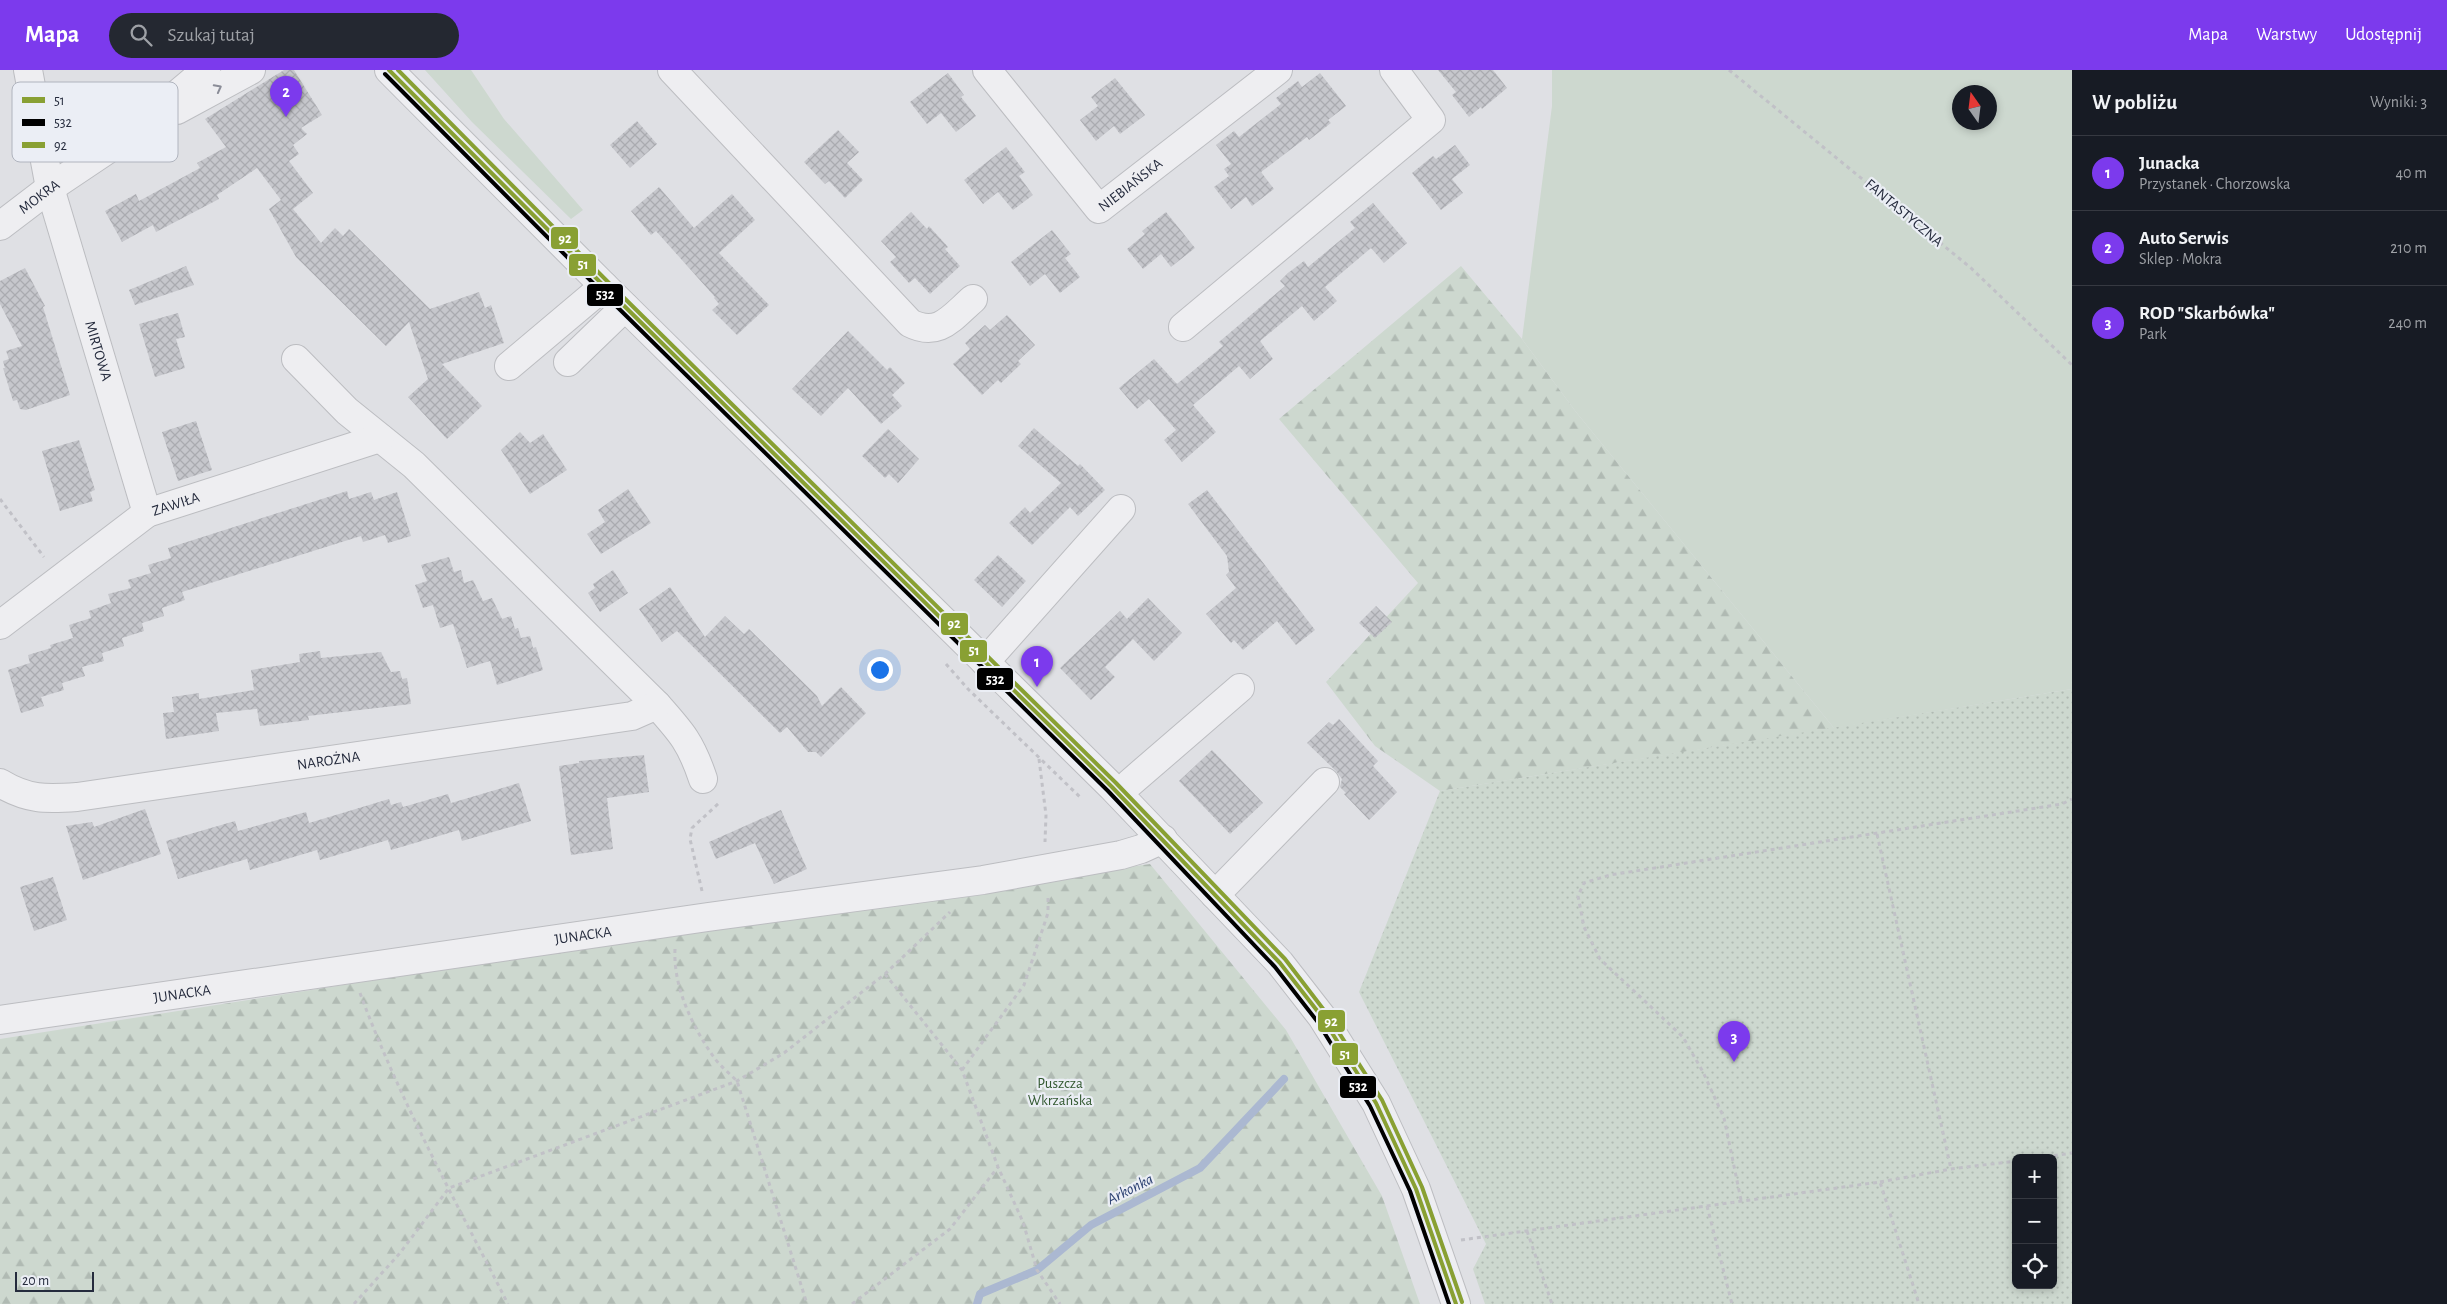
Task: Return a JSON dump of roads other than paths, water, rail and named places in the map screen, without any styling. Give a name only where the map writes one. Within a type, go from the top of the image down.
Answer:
[{"type":"street","name":"MOKRA","points":[[178,94],[206,70]]},
{"type":"street","name":"MOKRA","points":[[178,109],[251,70]]},
{"type":"street","points":[[389,70],[625,308],[1163,839],[1280,964],[1302,990],[1344,1049],[1376,1103],[1404,1160],[1456,1304]]},
{"type":"street","points":[[672,70],[910,323],[932,330],[941,327],[973,299]]},
{"type":"street","name":"NIEBIAŃSKA","points":[[987,70],[1099,209],[1278,70]]},
{"type":"street","points":[[1182,327],[1431,120],[1394,70]]},
{"type":"street","name":"MIRTOWA","points":[[45,162],[50,188],[148,513]]},
{"type":"street","name":"MOKRA","points":[[0,226],[50,188],[89,162]]},
{"type":"street","points":[[509,366],[604,286]]},
{"type":"street","points":[[568,362],[625,308]]},
{"type":"street","points":[[296,359],[347,411],[414,465],[657,705],[687,739],[703,779]]},
{"type":"street","name":"ZAWIŁA","points":[[0,625],[148,513],[380,438]]},
{"type":"street","points":[[985,662],[1121,509]]},
{"type":"street","points":[[1130,783],[1240,688]]},
{"type":"street","name":"NAROŻNA","points":[[0,783],[14,792],[32,798],[77,797],[632,716],[657,705]]},
{"type":"street","points":[[1215,895],[1325,782]]},
{"type":"street","name":"JUNACKA","points":[[0,1020],[708,917],[983,880],[1120,855],[1141,849],[1163,839]]},
{"type":"waterway","name":"Arkonka","points":[[977,1304],[980,1294],[1037,1270],[1091,1225],[1200,1168],[1284,1079]]},
{"type":"place","name":"Auto Serwis","points":[[286,117]]},
{"type":"place","name":"Junacka","points":[[1037,687]]},
{"type":"place","name":"ROD \"Skarbówka\"","points":[[1734,1062]]},
{"type":"park label","name":"Puszcza Wkrzańska","points":[[1060,1092]]}]
